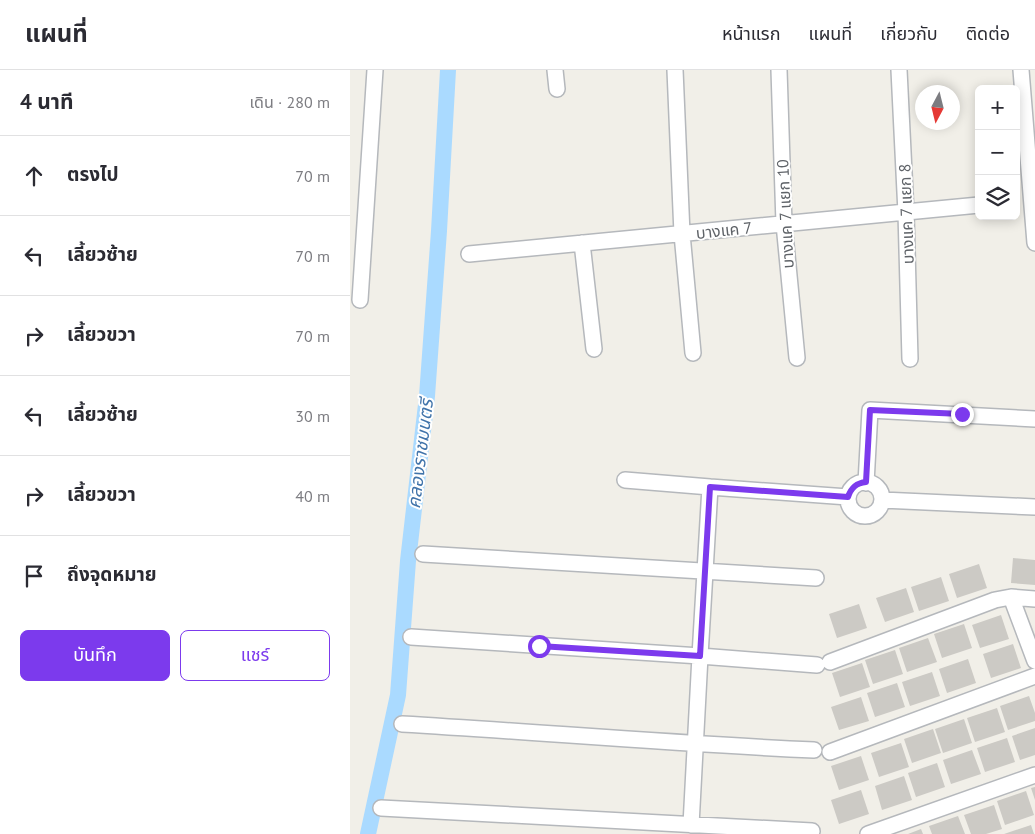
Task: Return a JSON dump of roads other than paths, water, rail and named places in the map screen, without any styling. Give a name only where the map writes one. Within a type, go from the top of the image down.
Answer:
[{"type":"street","points":[[360,300],[375,70]]},
{"type":"street","points":[[555,70],[557,89]]},
{"type":"street","points":[[675,70],[682,234],[693,353]]},
{"type":"street","name":"บางแค 7 แยก 10","points":[[780,70],[784,224],[797,358]]},
{"type":"street","name":"บางแค 7 แยก 8","points":[[900,70],[910,359]]},
{"type":"street","points":[[1021,70],[1028,200],[1035,243]]},
{"type":"street","name":"บางแค 7","points":[[470,254],[975,205]]},
{"type":"street","points":[[582,243],[594,349]]},
{"type":"street","points":[[866,482],[870,410],[1035,419]]},
{"type":"street","points":[[625,480],[848,497]]},
{"type":"street","points":[[866,482],[879,490],[882,500],[874,514],[864,516],[854,512],[848,503],[848,497],[852,488],[866,482]]},
{"type":"street","points":[[691,825],[710,487]]},
{"type":"street","points":[[882,500],[1035,507]]},
{"type":"street","points":[[423,554],[816,578]]},
{"type":"street","points":[[411,637],[823,663],[995,600],[1011,597],[1035,599]]},
{"type":"street","points":[[1011,597],[1035,661]]},
{"type":"street","points":[[830,752],[1035,676]]},
{"type":"street","points":[[402,724],[695,744],[814,750]]},
{"type":"street","points":[[868,834],[1035,775]]},
{"type":"street","points":[[381,808],[812,831]]},
{"type":"waterway","name":"คลองราชมนตรี","points":[[368,834],[398,695],[408,561],[427,396],[448,70]]}]
